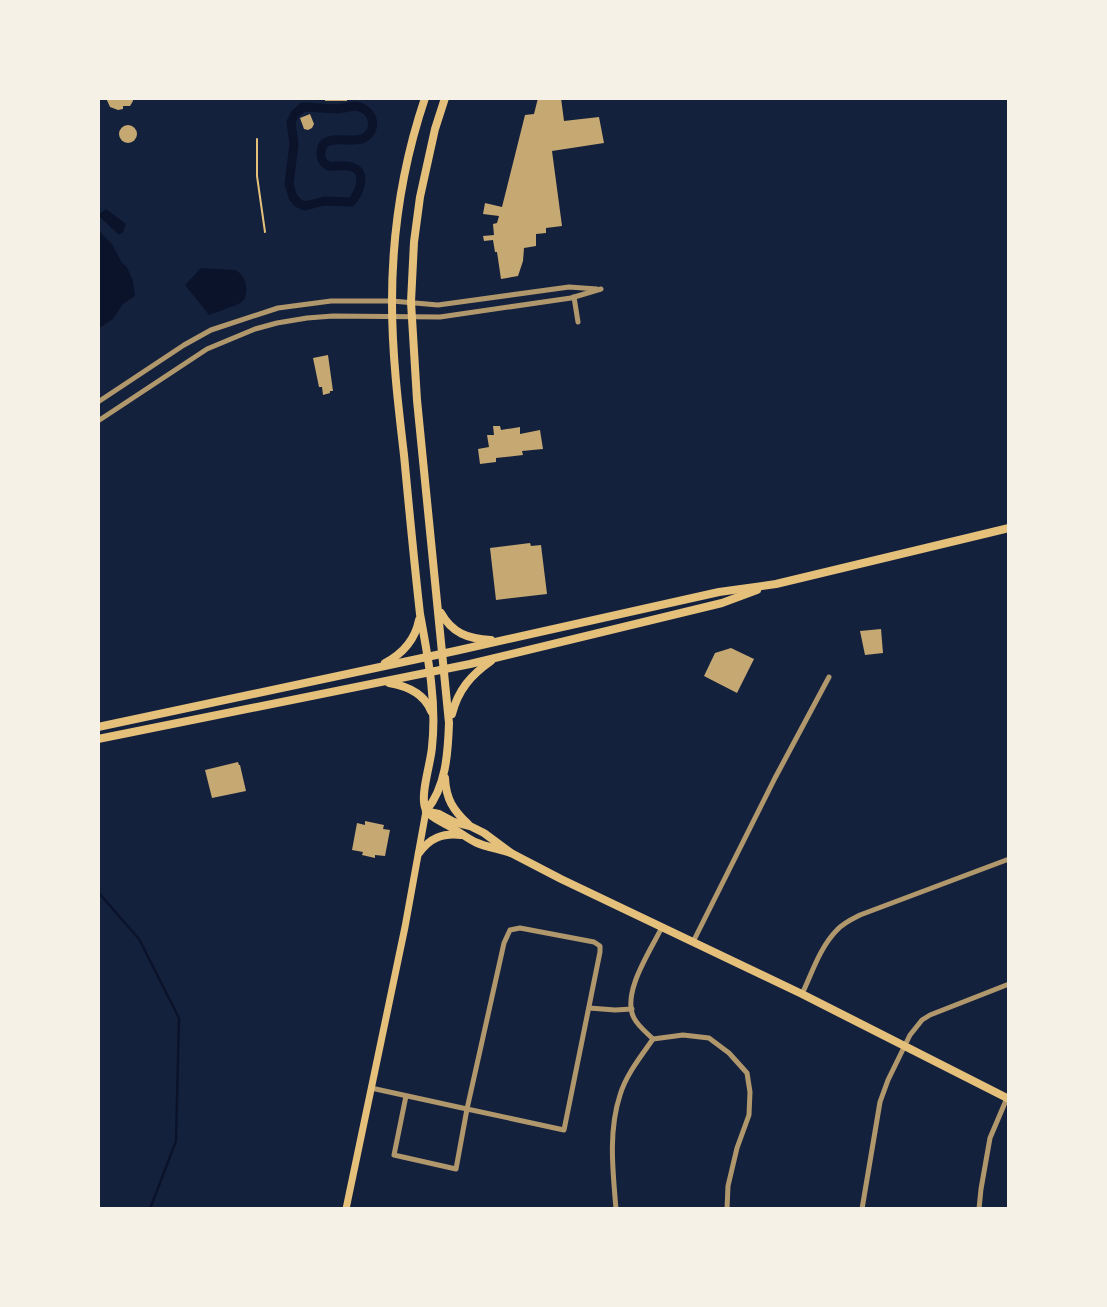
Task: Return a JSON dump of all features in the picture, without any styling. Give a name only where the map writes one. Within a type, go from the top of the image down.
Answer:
[{"type":"main road","points":[[346,1209],[419,853],[426,811],[423,799],[432,754],[434,723],[397,392],[392,301],[395,240],[401,194],[425,98]]},
{"type":"main road","points":[[444,98],[420,197],[414,242],[411,316],[449,723]]},
{"type":"main road","points":[[98,727],[719,592],[776,584],[1009,528]]},
{"type":"main road","points":[[98,739],[495,659],[722,603],[776,584]]},
{"type":"main road","points":[[438,608],[446,621],[461,634],[477,639],[504,640]]},
{"type":"main road","points":[[379,667],[408,645],[418,626],[420,614]]},
{"type":"main road","points":[[470,826],[450,803],[445,787],[449,723],[454,704],[465,684],[495,659]]},
{"type":"main road","points":[[382,682],[407,687],[423,698],[429,706],[434,723]]},
{"type":"main road","points":[[426,811],[434,802],[444,772]]},
{"type":"main road","points":[[426,811],[470,826],[511,853],[802,994],[1008,1098]]},
{"type":"main road","points":[[426,811],[436,820],[478,844],[511,853]]},
{"type":"main road","points":[[419,853],[437,836],[462,835]]},
{"type":"street","points":[[98,402],[211,330],[289,306],[331,301],[392,301],[439,305],[569,287],[601,289],[574,297],[440,317],[319,317],[255,329],[207,349],[98,421]]},
{"type":"street","points":[[574,297],[578,322]]},
{"type":"street","points":[[693,942],[829,677]]},
{"type":"street","points":[[802,994],[825,946],[846,922],[1009,859]]},
{"type":"street","points":[[653,1039],[634,1018],[631,999],[634,985],[662,927]]},
{"type":"street","points":[[371,1088],[406,1096],[467,1109],[564,1130],[600,946],[593,942],[520,928],[510,930],[504,943],[467,1109],[456,1169],[394,1155],[406,1096]]},
{"type":"street","points":[[862,1209],[880,1102],[888,1080],[917,1025],[930,1015],[1009,984]]},
{"type":"street","points":[[589,1008],[632,1009]]},
{"type":"street","points":[[616,1209],[612,1170],[613,1128],[620,1094],[636,1063],[653,1039],[683,1035],[709,1038],[729,1052],[747,1073],[749,1115],[737,1148],[728,1186],[727,1209]]},
{"type":"street","points":[[979,1209],[990,1138],[1008,1098]]},
{"type":"path","points":[[257,139],[257,176],[265,232]]},
{"type":"water","points":[[106,209],[126,224],[119,235],[98,215]]},
{"type":"water","points":[[98,230],[112,244],[127,267],[135,296],[123,304],[113,319],[98,329]]},
{"type":"water","points":[[201,268],[239,272],[246,283],[244,300],[209,315],[185,285]]},
{"type":"building","points":[[106,98],[133,98],[133,101],[130,106],[123,106],[123,109],[118,110],[110,107]]},
{"type":"building","points":[[325,98],[347,98],[347,101],[325,101]]},
{"type":"building","points":[[538,98],[561,98],[564,121],[599,117],[604,143],[552,151],[562,226],[546,228],[546,233],[536,234],[536,246],[524,248],[518,276],[501,279],[493,240],[484,241],[483,236],[494,235],[493,224],[497,223],[499,216],[483,214],[485,203],[502,207],[525,115],[534,114]]},
{"type":"building","points":[[310,114],[314,124],[308,130],[304,129],[300,118]]},
{"type":"building","points":[[124,125],[132,125],[137,134],[135,141],[124,143],[119,138],[119,130]]},
{"type":"building","points":[[328,355],[333,391],[323,395],[313,358]]},
{"type":"building","points":[[493,426],[500,426],[501,430],[520,427],[520,434],[540,430],[543,449],[522,451],[523,455],[496,458],[496,462],[480,464],[478,449],[489,447],[487,435],[494,435]]},
{"type":"building","points":[[530,543],[531,546],[541,545],[547,594],[496,600],[490,548]]},
{"type":"building","points":[[881,629],[883,653],[865,655],[860,631]]},
{"type":"building","points":[[731,648],[754,659],[737,693],[704,676],[715,653]]},
{"type":"building","points":[[238,762],[246,791],[212,798],[205,770]]},
{"type":"building","points":[[365,821],[384,825],[383,829],[390,830],[385,856],[375,855],[375,858],[352,850],[357,823],[365,825]]},
{"type":"waterway","points":[[355,106],[370,114],[373,124],[369,134],[359,140],[326,142],[321,154],[322,160],[328,166],[357,169],[361,178],[357,194],[351,202],[324,201],[305,206],[298,203],[289,184],[294,144],[291,122],[295,114],[303,107],[338,109],[355,106]]},
{"type":"waterway","points":[[98,892],[139,939],[179,1018],[176,1141],[150,1209]]}]
